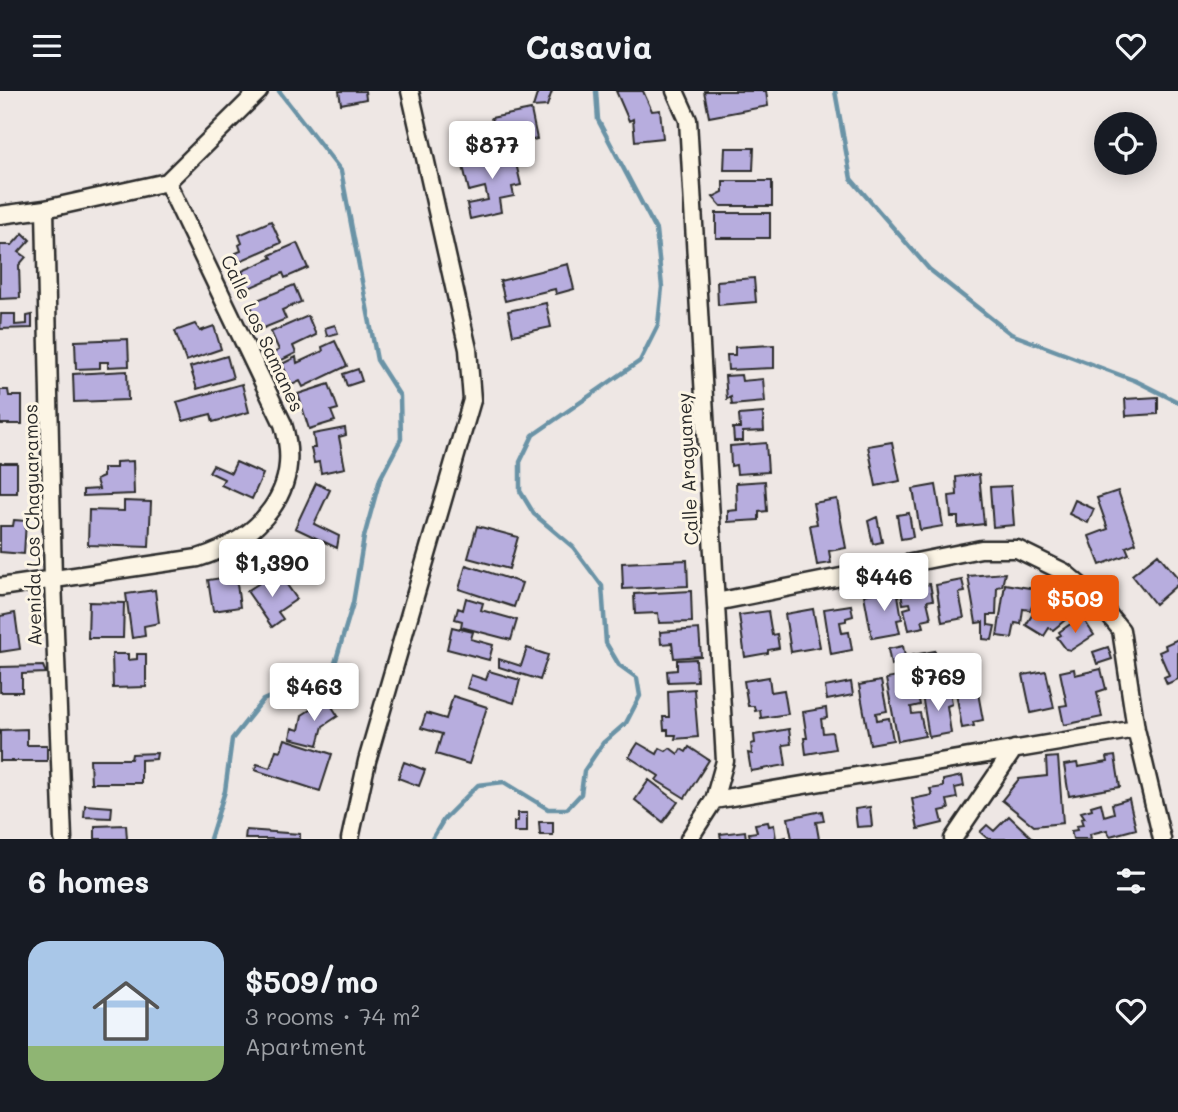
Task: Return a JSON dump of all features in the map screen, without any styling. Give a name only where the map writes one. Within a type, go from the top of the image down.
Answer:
[{"type":"street","points":[[0,215],[45,209],[167,182],[259,91]]},
{"type":"street","points":[[350,839],[367,761],[472,400],[468,349],[410,91]]},
{"type":"street","name":"Calle Araguaney","points":[[675,91],[688,120],[725,761],[714,800],[690,839]]},
{"type":"street","name":"Calle Los Samanes","points":[[0,587],[198,558],[232,545],[249,534],[275,503],[285,476],[289,447],[283,424],[167,182]]},
{"type":"street","name":"Avenida Los Chaguaramos","points":[[45,209],[53,580],[63,839]]},
{"type":"street","points":[[716,602],[981,549],[1017,549],[1064,572],[1095,598],[1121,630],[1136,729],[1162,839]]},
{"type":"street","points":[[714,800],[1136,729]]},
{"type":"street","points":[[953,839],[1014,749]]},
{"type":"building","points":[[339,91],[365,91],[366,99],[341,104]]},
{"type":"building","points":[[538,91],[552,91],[547,106],[533,107]]},
{"type":"building","points":[[616,91],[643,91],[652,111],[660,110],[663,138],[635,141],[633,119],[629,121]]},
{"type":"building","points":[[704,91],[766,91],[768,106],[709,117]]},
{"type":"building","points":[[531,110],[537,139],[524,142],[523,138],[460,152],[456,132],[493,124],[491,118]]},
{"type":"building","points":[[725,148],[754,148],[753,170],[724,170]]},
{"type":"building","points":[[513,150],[521,185],[512,187],[514,196],[499,199],[501,212],[470,219],[467,204],[488,200],[485,187],[469,191],[462,162]]},
{"type":"building","points":[[723,181],[772,181],[772,206],[721,206],[713,197],[723,192]]},
{"type":"building","points":[[716,213],[770,213],[770,238],[716,238]]},
{"type":"building","points":[[271,221],[281,243],[240,261],[236,253],[241,251],[239,235]]},
{"type":"building","points":[[23,233],[30,240],[19,252],[26,257],[19,265],[20,298],[0,299],[0,245],[12,245]]},
{"type":"building","points":[[297,243],[308,268],[285,278],[283,273],[249,288],[242,271]]},
{"type":"building","points":[[568,264],[574,289],[556,294],[555,289],[505,301],[500,281]]},
{"type":"building","points":[[754,278],[756,302],[718,305],[717,281]]},
{"type":"building","points":[[294,285],[301,302],[282,310],[286,319],[254,332],[249,320],[256,318],[250,303]]},
{"type":"building","points":[[546,303],[551,327],[513,335],[508,311]]},
{"type":"building","points":[[1,314],[15,314],[15,325],[27,324],[27,316],[32,315],[32,328],[0,329]]},
{"type":"building","points":[[308,316],[316,335],[293,346],[296,353],[274,364],[270,355],[279,350],[271,332]]},
{"type":"building","points":[[195,324],[200,331],[214,326],[221,349],[186,361],[175,331]]},
{"type":"building","points":[[335,325],[338,333],[327,336],[325,328]]},
{"type":"building","points":[[128,339],[129,366],[108,367],[108,362],[100,362],[100,368],[76,369],[75,341]]},
{"type":"building","points":[[335,341],[347,366],[303,387],[300,381],[292,385],[282,364],[296,357],[297,363],[323,351],[322,347]]},
{"type":"building","points":[[774,345],[774,368],[728,370],[727,355],[735,355],[735,347]]},
{"type":"building","points":[[227,356],[233,378],[197,389],[190,367]]},
{"type":"building","points":[[358,369],[362,381],[347,386],[343,374]]},
{"type":"building","points":[[127,371],[128,400],[74,402],[73,374]]},
{"type":"building","points":[[741,375],[742,381],[763,379],[765,402],[732,405],[731,397],[727,399],[725,376]]},
{"type":"building","points":[[242,384],[249,412],[213,422],[211,414],[183,421],[177,402]]},
{"type":"building","points":[[329,384],[338,409],[331,411],[335,421],[309,429],[298,394]]},
{"type":"building","points":[[0,390],[8,390],[9,396],[22,396],[22,424],[0,424]]},
{"type":"building","points":[[1158,397],[1158,414],[1126,416],[1125,399]]},
{"type":"building","points":[[763,413],[764,431],[743,432],[743,441],[734,441],[733,428],[740,428],[739,415]]},
{"type":"building","points":[[345,428],[346,435],[339,437],[345,468],[321,473],[319,462],[314,463],[311,448],[315,448],[313,434]]},
{"type":"building","points":[[892,442],[900,481],[876,486],[868,446]]},
{"type":"building","points":[[766,443],[768,472],[737,474],[736,465],[731,466],[730,446]]},
{"type":"building","points":[[133,461],[134,494],[83,496],[83,490],[99,489],[96,480],[103,477],[103,468],[116,468],[116,462]]},
{"type":"building","points":[[236,462],[263,474],[252,499],[221,485],[224,479],[209,472],[213,465],[231,473]]},
{"type":"building","points":[[0,463],[17,463],[17,493],[0,493]]},
{"type":"building","points":[[979,474],[984,524],[958,527],[958,517],[951,517],[949,496],[957,495],[956,477]]},
{"type":"building","points":[[765,481],[767,511],[759,512],[759,520],[728,522],[728,511],[737,510],[736,483]]},
{"type":"building","points":[[316,483],[330,490],[314,524],[339,536],[337,548],[295,528]]},
{"type":"building","points":[[936,485],[943,526],[920,530],[913,489]]},
{"type":"building","points":[[1011,486],[1014,525],[993,527],[990,487]]},
{"type":"building","points":[[1118,491],[1136,543],[1126,547],[1129,554],[1100,565],[1089,536],[1108,529],[1097,498]]},
{"type":"building","points":[[837,499],[846,548],[829,551],[831,563],[817,565],[810,525],[817,524],[813,503]]},
{"type":"building","points":[[1075,500],[1094,509],[1088,523],[1069,514]]},
{"type":"building","points":[[124,501],[151,502],[149,547],[88,545],[89,510],[124,511]]},
{"type":"building","points":[[909,513],[913,537],[901,539],[897,515]]},
{"type":"building","points":[[877,517],[882,542],[873,544],[868,521]]},
{"type":"building","points":[[14,520],[26,521],[24,554],[0,552],[0,526],[13,526]]},
{"type":"building","points":[[477,526],[518,537],[509,569],[468,558]]},
{"type":"building","points":[[1158,554],[1178,578],[1178,584],[1155,604],[1132,575]]},
{"type":"building","points":[[687,560],[688,586],[623,589],[622,563]]},
{"type":"building","points":[[466,565],[522,583],[514,607],[459,589]]},
{"type":"building","points":[[1005,573],[1002,586],[997,587],[996,615],[988,615],[988,625],[995,626],[992,640],[983,639],[983,622],[976,623],[968,576]]},
{"type":"building","points":[[236,576],[240,607],[213,611],[208,580]]},
{"type":"building","points":[[269,577],[274,584],[282,578],[297,599],[278,612],[283,619],[272,627],[247,591]]},
{"type":"building","points":[[962,580],[965,592],[959,593],[964,618],[942,622],[936,585]]},
{"type":"building","points":[[930,584],[933,600],[927,601],[931,618],[922,620],[924,627],[909,630],[904,609],[911,607],[910,603],[903,604],[901,593]]},
{"type":"building","points":[[1005,584],[1042,590],[1030,610],[1023,609],[1021,624],[1015,623],[1012,638],[997,636]]},
{"type":"building","points":[[897,589],[902,619],[897,620],[900,633],[872,638],[864,595]]},
{"type":"building","points":[[155,590],[159,623],[144,626],[145,636],[132,638],[126,594]]},
{"type":"building","points":[[691,591],[692,622],[659,623],[658,613],[635,614],[634,594]]},
{"type":"building","points":[[1046,592],[1065,604],[1061,611],[1070,616],[1053,630],[1049,628],[1044,636],[1026,625]]},
{"type":"building","points":[[466,598],[483,603],[481,610],[517,620],[511,640],[461,627],[462,621],[455,619],[458,608],[463,610]]},
{"type":"building","points":[[89,602],[124,603],[123,638],[88,638]]},
{"type":"building","points":[[851,605],[853,616],[840,622],[842,633],[849,632],[852,650],[831,654],[824,609]]},
{"type":"building","points":[[813,609],[820,647],[791,652],[785,614]]},
{"type":"building","points":[[768,611],[772,635],[777,634],[779,648],[745,657],[739,615]]},
{"type":"building","points":[[15,613],[20,649],[0,652],[0,616]]},
{"type":"building","points":[[1084,620],[1094,635],[1071,650],[1066,649],[1057,637],[1061,635],[1059,632],[1072,623],[1074,626]]},
{"type":"building","points":[[452,627],[473,632],[471,639],[493,645],[489,660],[447,649]]},
{"type":"building","points":[[699,629],[701,656],[674,658],[672,643],[661,644],[660,632]]},
{"type":"building","points":[[1178,639],[1178,679],[1167,684],[1164,677],[1169,675],[1159,652],[1166,649],[1165,645]]},
{"type":"building","points":[[903,646],[906,662],[891,665],[888,649]]},
{"type":"building","points":[[1108,647],[1112,659],[1097,664],[1093,652]]},
{"type":"building","points":[[527,648],[548,655],[540,680],[499,667],[499,659],[521,666]]},
{"type":"building","points":[[935,651],[937,661],[914,665],[913,655]]},
{"type":"building","points":[[112,654],[128,654],[128,660],[137,659],[137,654],[146,654],[146,687],[113,688]]},
{"type":"building","points":[[696,659],[697,681],[668,682],[667,671],[677,670],[677,660]]},
{"type":"building","points":[[43,666],[46,673],[22,674],[22,692],[0,692],[0,667]]},
{"type":"building","points":[[1074,669],[1075,675],[1101,669],[1106,689],[1097,692],[1102,717],[1064,725],[1060,706],[1067,705],[1060,672]]},
{"type":"building","points":[[489,671],[520,680],[514,703],[467,688],[471,675],[486,680]]},
{"type":"building","points":[[1046,671],[1054,708],[1031,713],[1023,675]]},
{"type":"building","points":[[914,674],[920,705],[911,707],[912,714],[920,713],[925,736],[898,741],[886,679]]},
{"type":"building","points":[[769,677],[771,692],[784,690],[788,714],[761,718],[760,710],[755,711],[754,706],[748,706],[744,681]]},
{"type":"building","points":[[881,681],[887,711],[876,713],[877,720],[889,718],[893,740],[870,744],[859,685]]},
{"type":"building","points":[[851,682],[853,695],[827,700],[825,687]]},
{"type":"building","points":[[976,682],[983,720],[973,722],[974,726],[962,728],[955,686]]},
{"type":"building","points":[[694,689],[698,737],[675,739],[676,735],[668,735],[668,730],[664,730],[663,717],[669,717],[668,691]]},
{"type":"building","points":[[950,690],[952,704],[947,706],[951,733],[929,737],[922,695]]},
{"type":"building","points":[[453,696],[487,707],[469,764],[436,754],[442,734],[421,728],[426,713],[446,719]]},
{"type":"building","points":[[327,699],[338,716],[323,726],[318,745],[290,738],[292,728],[299,730],[302,715]]},
{"type":"building","points":[[826,708],[827,718],[821,719],[823,733],[832,732],[835,749],[806,754],[804,738],[807,738],[803,712]]},
{"type":"building","points":[[27,729],[27,745],[47,745],[47,761],[0,761],[0,730]]},
{"type":"building","points":[[789,729],[791,744],[783,745],[786,765],[751,771],[748,753],[752,754],[754,735]]},
{"type":"building","points":[[285,739],[332,754],[320,791],[255,770],[257,764],[270,768],[276,750],[281,751]]},
{"type":"building","points":[[638,743],[657,754],[660,748],[666,751],[670,748],[678,754],[681,749],[686,752],[689,747],[709,760],[685,798],[656,780],[659,776],[629,757]]},
{"type":"building","points":[[157,753],[156,759],[141,760],[141,783],[91,783],[90,759],[131,759],[132,754]]},
{"type":"building","points":[[1115,756],[1120,787],[1069,796],[1064,765],[1077,763],[1078,767],[1108,762],[1107,757]]},
{"type":"building","points":[[1058,757],[1063,823],[1034,826],[1002,800],[1019,779],[1047,776],[1046,758]]},
{"type":"building","points":[[404,762],[425,770],[419,786],[398,778]]},
{"type":"building","points":[[962,776],[964,786],[955,788],[957,798],[947,800],[949,809],[940,811],[943,823],[918,829],[912,799],[932,795],[930,789],[943,787],[943,780]]},
{"type":"building","points":[[649,780],[678,802],[663,822],[635,800]]},
{"type":"building","points":[[1129,799],[1136,829],[1110,836],[1107,830],[1090,834],[1091,839],[1073,839],[1071,831],[1077,830],[1076,826],[1083,825],[1081,819],[1085,818],[1081,812],[1101,803],[1104,816],[1114,813],[1112,804]]},
{"type":"building","points":[[85,805],[112,807],[111,818],[84,817]]},
{"type":"building","points":[[870,807],[872,826],[857,827],[855,809]]},
{"type":"building","points":[[822,811],[824,821],[816,822],[819,839],[792,839],[788,818]]},
{"type":"building","points":[[518,813],[527,813],[527,832],[514,832]]},
{"type":"building","points":[[1009,816],[1033,839],[988,839],[980,832],[987,825],[994,831]]},
{"type":"building","points":[[539,822],[553,822],[553,835],[540,835]]},
{"type":"building","points":[[768,822],[769,826],[774,825],[776,839],[750,839],[749,833],[757,832],[755,824]]},
{"type":"building","points":[[126,825],[127,839],[95,839],[95,826]]},
{"type":"building","points":[[246,830],[300,834],[300,839],[245,839]]},
{"type":"building","points":[[745,831],[746,839],[721,839],[720,834]]},
{"type":"waterway","points":[[210,839],[225,791],[232,739],[263,700],[333,670],[353,603],[364,537],[380,479],[401,439],[400,396],[377,360],[341,171],[279,91]]},
{"type":"waterway","points":[[432,839],[444,819],[478,785],[504,782],[548,809],[567,809],[581,794],[584,771],[603,743],[626,723],[640,696],[637,678],[619,665],[606,643],[602,586],[573,547],[534,514],[520,491],[520,462],[533,435],[640,361],[658,325],[662,287],[656,230],[598,120],[596,91]]},
{"type":"waterway","points":[[835,91],[851,179],[929,269],[1011,334],[1136,381],[1178,402]]}]
